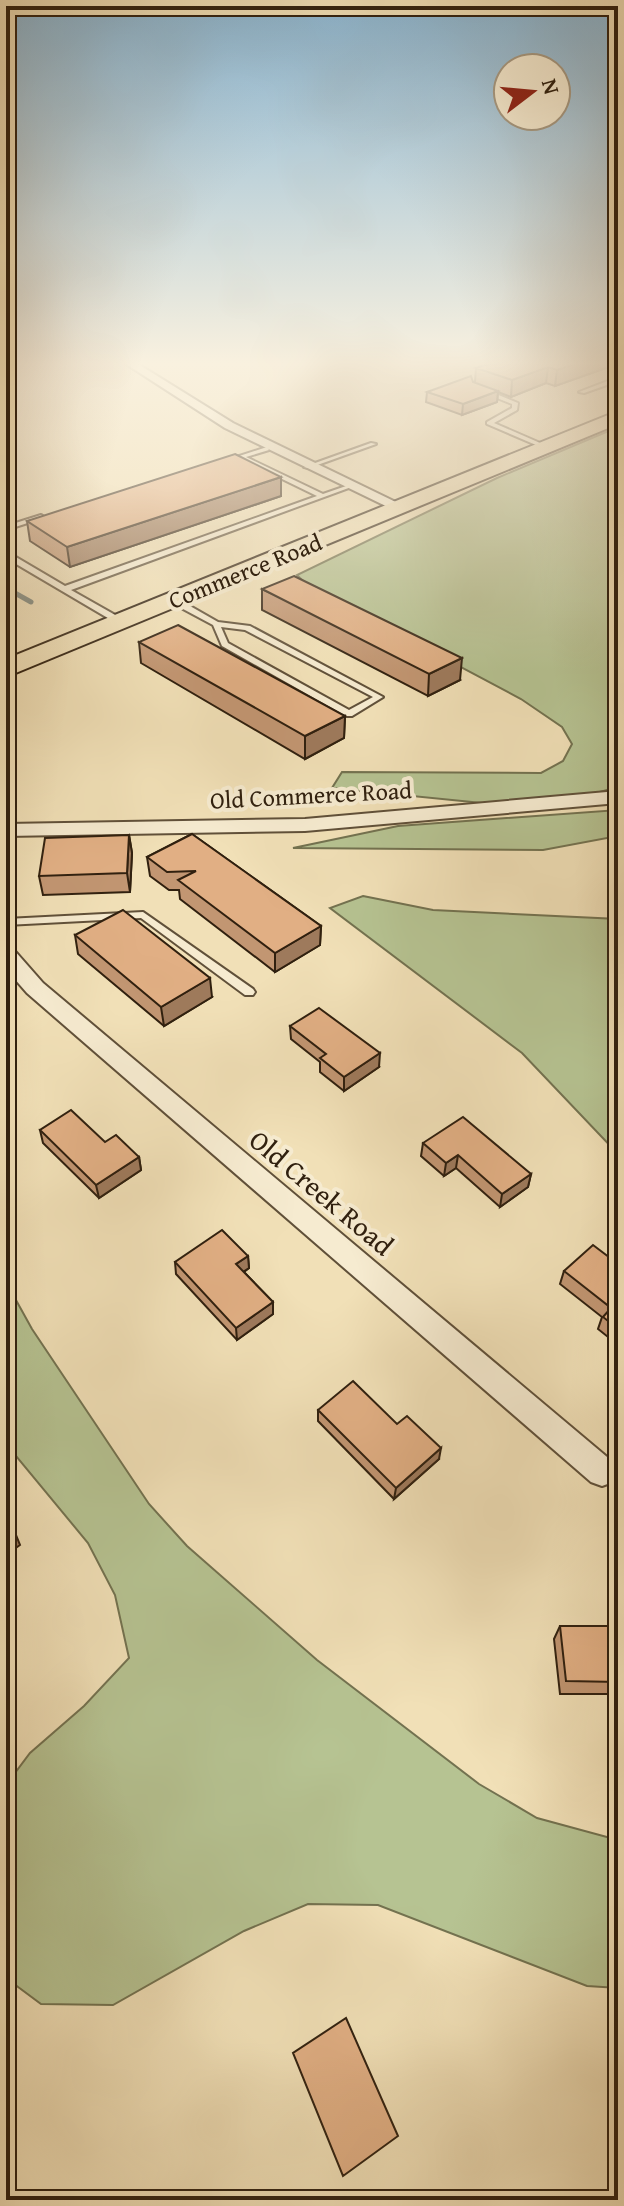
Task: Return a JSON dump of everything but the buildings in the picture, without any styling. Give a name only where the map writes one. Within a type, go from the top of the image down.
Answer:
[{"type":"highway","name":"Commerce Road","points":[[6,669],[496,467]]},
{"type":"street","points":[[307,467],[399,507]]},
{"type":"street","name":"Old Commerce Road","points":[[6,830],[305,825],[618,797]]},
{"type":"street","name":"Old Creek Road","points":[[6,955],[35,988],[602,1472]]},
{"type":"lane","points":[[261,467],[323,496]]},
{"type":"lane","points":[[65,589],[351,486]]},
{"type":"lane","points":[[6,528],[50,515]]},
{"type":"lane","points":[[6,555],[121,622]]},
{"type":"lane","points":[[173,600],[216,624],[247,628],[379,697],[349,714],[225,644],[216,624]]},
{"type":"lane","points":[[6,922],[143,915],[249,992]]},
{"type":"green space","points":[[523,467],[618,467],[618,787],[567,801],[502,805],[332,788],[342,772],[541,773],[563,761],[572,744],[562,727],[521,699],[308,586],[297,575]]},
{"type":"green space","points":[[618,810],[618,836],[543,850],[293,848],[398,826]]},
{"type":"green space","points":[[363,896],[433,910],[618,919],[618,1154],[522,1053],[330,908]]},
{"type":"green space","points":[[6,1282],[32,1329],[149,1504],[187,1546],[317,1660],[479,1784],[537,1818],[618,1840],[618,1988],[587,1986],[378,1905],[308,1904],[244,1931],[113,2005],[41,2004],[6,1978],[6,1785],[30,1753],[84,1706],[129,1658],[115,1595],[88,1543],[6,1444]]},
{"type":"waterway","points":[[6,588],[31,602]]}]
